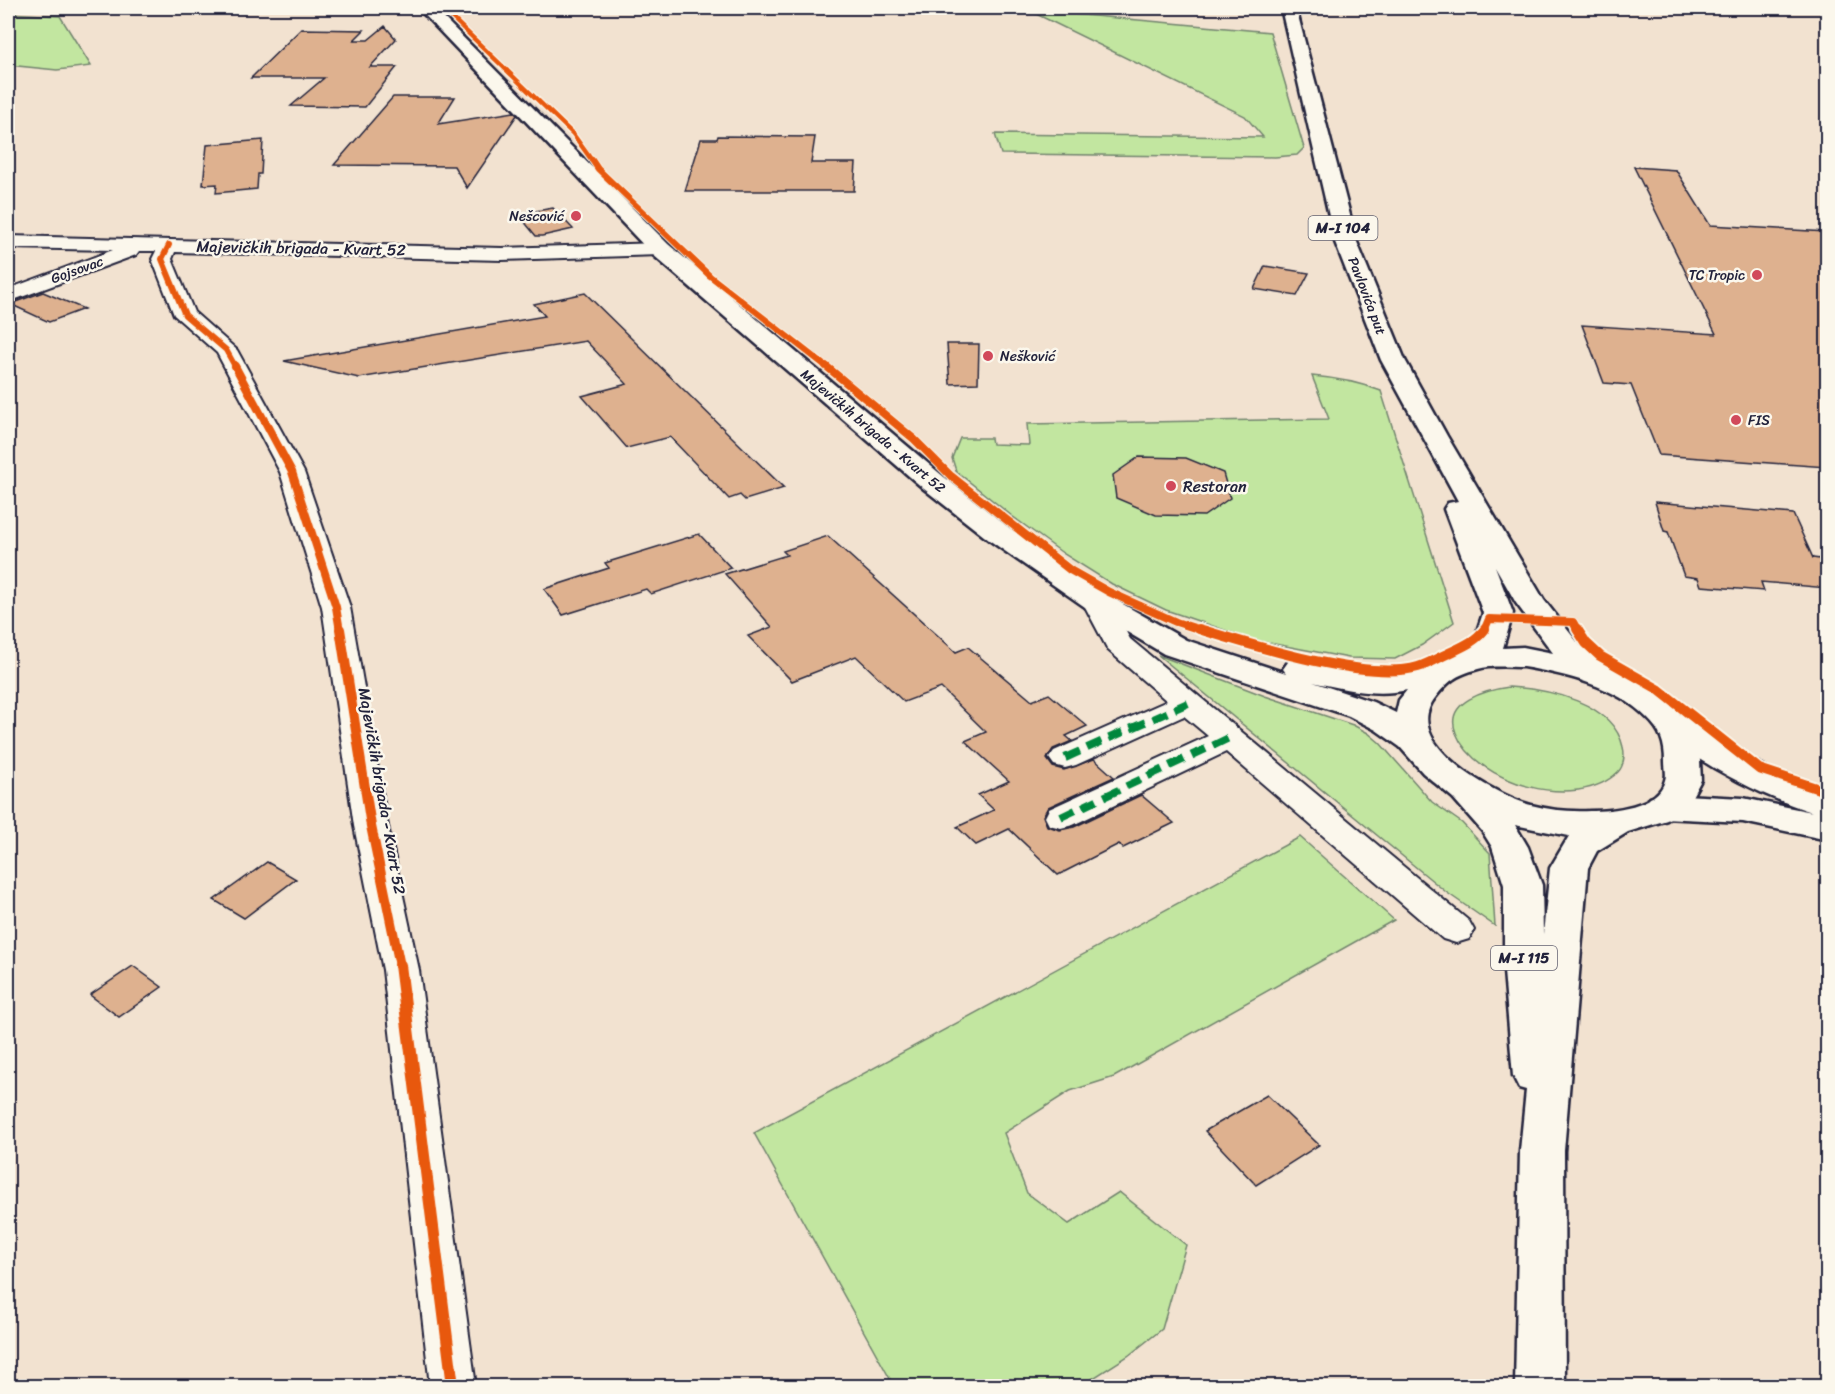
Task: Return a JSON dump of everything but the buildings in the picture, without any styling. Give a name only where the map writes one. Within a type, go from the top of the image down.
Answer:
[{"type":"main road","name":"Majevičkih brigada - Kvart 52","points":[[426,8],[660,249],[934,483],[999,534],[1096,601]]},
{"type":"main road","name":"Pavlovića put","points":[[1289,8],[1346,242],[1393,360],[1434,436]]},
{"type":"main road","name":"M-I 104","points":[[1434,436],[1466,531],[1498,613],[1488,647],[1470,660]]},
{"type":"main road","name":"M-I 104","points":[[1434,436],[1531,603],[1570,654],[1610,679]]},
{"type":"main road","name":"M-I 115","points":[[1096,601],[1230,650],[1342,679],[1390,684],[1437,673],[1470,660],[1502,656],[1538,658],[1575,666],[1610,679],[1633,691],[1669,722],[1683,744],[1687,767],[1680,788],[1663,806],[1643,816],[1617,822],[1577,824],[1535,818],[1494,804],[1447,775],[1416,739],[1411,713],[1419,691],[1437,673]]},
{"type":"main road","name":"M-I 115","points":[[1096,601],[1174,647],[1361,709],[1388,722],[1412,739],[1496,823],[1510,847],[1523,885],[1524,972],[1542,1151]]},
{"type":"main road","points":[[1669,722],[1737,769],[1766,783],[1827,805]]},
{"type":"main road","points":[[1663,806],[1743,810],[1827,828]]},
{"type":"main road","name":"M-I 115","points":[[1540,1386],[1542,1151],[1569,868],[1583,843],[1617,822]]},
{"type":"street","name":"Gojsovac","points":[[8,242],[158,245]]},
{"type":"street","name":"Majevičkih brigada - Kvart 52","points":[[453,1386],[401,970],[371,826],[336,607],[292,472],[226,350],[185,315],[158,245],[502,254],[660,249]]},
{"type":"street","name":"Gojsovac","points":[[8,296],[158,245]]},
{"type":"street","points":[[1096,601],[1118,644],[1456,930]]},
{"type":"street","points":[[1065,758],[1188,704]]},
{"type":"street","points":[[1061,817],[1229,738]]},
{"type":"green space","points":[[1028,10],[1270,32],[1304,148],[1297,155],[1275,157],[1001,154],[995,134],[1263,137],[1245,116]]},
{"type":"green space","points":[[8,13],[60,16],[91,66],[57,70],[8,65]]},
{"type":"green space","points":[[1312,376],[1347,381],[1381,391],[1454,622],[1422,645],[1395,659],[1349,658],[1254,640],[1166,610],[1112,584],[1064,554],[956,471],[952,458],[960,438],[991,438],[992,444],[1029,445],[1027,424],[1329,419]]},
{"type":"green space","points":[[1158,655],[1265,696],[1353,725],[1368,733],[1380,743],[1432,802],[1462,823],[1490,853],[1495,926],[1446,892]]},
{"type":"green space","points":[[1509,687],[1560,695],[1593,709],[1617,732],[1624,753],[1620,770],[1600,784],[1578,790],[1554,791],[1529,787],[1505,778],[1484,766],[1467,751],[1456,733],[1454,722],[1456,713],[1461,705],[1479,694]]},
{"type":"green space","points":[[1300,837],[1394,920],[1114,1077],[1070,1091],[1004,1133],[1027,1193],[1069,1224],[1119,1192],[1186,1245],[1162,1329],[1128,1356],[1081,1386],[894,1386],[754,1133]]},
{"type":"marked path","points":[[1065,758],[1188,703]]},
{"type":"marked path","points":[[1061,817],[1229,738]]},
{"type":"cycle path","points":[[442,8],[573,134],[598,169],[710,276],[840,377],[914,439],[951,476],[1070,570],[1109,592],[1176,622],[1243,643],[1328,663],[1380,671],[1417,667],[1471,643],[1484,631],[1489,619],[1573,622],[1586,643],[1600,656],[1658,689],[1759,769],[1828,792]]},
{"type":"cycle path","points":[[169,245],[162,259],[185,315],[226,350],[292,472],[336,607],[371,826],[401,970],[453,1386]]},
{"type":"place","name":"Nešcović","points":[[576,216]]},
{"type":"place","name":"TC Tropic","points":[[1757,275]]},
{"type":"place","name":"Nešković","points":[[988,356]]},
{"type":"place","name":"FIS","points":[[1736,420]]},
{"type":"place","name":"Restoran","points":[[1171,486]]}]
